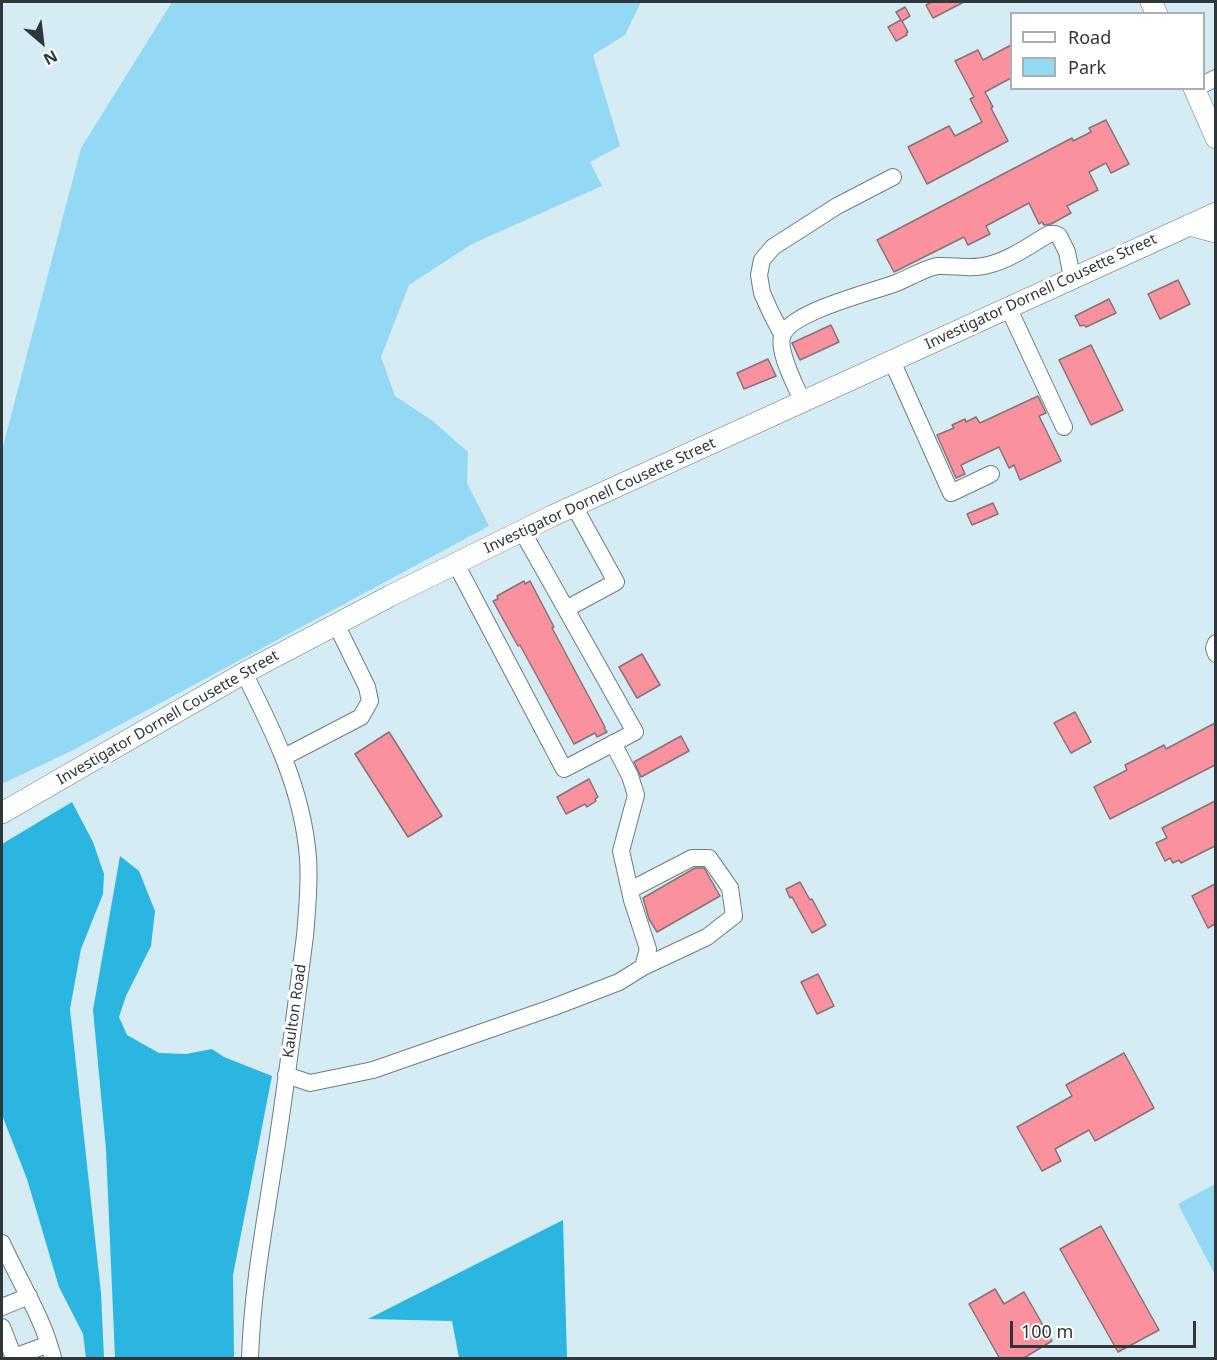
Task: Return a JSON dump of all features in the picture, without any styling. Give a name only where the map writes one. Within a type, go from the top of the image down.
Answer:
[{"type":"main road","points":[[1195,90],[1215,138]]},
{"type":"main road","points":[[1205,222],[1208,208],[1215,196]]},
{"type":"main road","name":"Investigator Dornell Cousette Street","points":[[2,813],[244,673],[522,531],[1072,278],[1205,222]]},
{"type":"street","points":[[802,402],[781,349],[782,334],[762,292],[759,275],[762,260],[773,247],[837,206],[894,177]]},
{"type":"street","points":[[782,334],[793,323],[822,308],[894,284],[936,266],[963,268],[987,266],[1049,234],[1059,236],[1067,252],[1072,278]]},
{"type":"street","points":[[1008,307],[1064,426]]},
{"type":"street","points":[[891,361],[951,493],[991,474]]},
{"type":"street","points":[[566,609],[616,582],[574,507]]},
{"type":"street","points":[[456,564],[564,768],[635,732],[522,531]]},
{"type":"street","points":[[284,757],[361,717],[370,701],[367,687],[336,624]]},
{"type":"street","points":[[1215,643],[1215,654]]},
{"type":"street","name":"Kaulton Road","points":[[244,673],[272,729],[294,786],[302,815],[308,861],[305,936],[256,1278],[250,1359]]},
{"type":"street","points":[[613,743],[630,776],[636,795],[621,851],[648,949],[643,967]]},
{"type":"street","points":[[286,1075],[310,1083],[372,1070],[554,1007],[620,981],[643,967],[708,937],[734,916],[730,888],[709,858],[692,858],[630,890]]},
{"type":"street","points":[[2,1243],[6,1262],[29,1296],[51,1351],[13,1355],[2,1327]]},
{"type":"street","points":[[2,1307],[29,1296]]},
{"type":"green space","points":[[172,2],[641,2],[625,35],[593,55],[620,146],[590,162],[602,186],[472,244],[409,285],[381,357],[395,396],[434,422],[468,452],[467,483],[489,526],[73,750],[2,784],[2,450],[81,148]]},
{"type":"green space","points":[[1215,1184],[1215,1275],[1178,1204]]},
{"type":"shaded area","points":[[72,802],[93,842],[104,874],[103,894],[81,949],[70,1009],[101,1293],[104,1358],[86,1358],[83,1334],[59,1287],[27,1179],[2,1115],[2,844]]},
{"type":"shaded area","points":[[120,856],[139,871],[155,911],[151,946],[126,996],[119,1017],[127,1035],[159,1053],[186,1054],[212,1049],[224,1057],[272,1076],[233,1275],[234,1358],[115,1358],[106,1149],[93,1010]]},
{"type":"shaded area","points":[[563,1220],[567,1358],[459,1358],[452,1321],[368,1319]]},
{"type":"building","points":[[932,2],[964,2],[933,18],[926,5]]},
{"type":"building","points":[[905,7],[910,16],[902,21],[908,32],[896,41],[888,27],[901,20],[896,12]]},
{"type":"building","points":[[1010,46],[1010,79],[985,92],[1008,141],[927,184],[908,147],[949,126],[955,136],[982,122],[970,99],[974,97],[955,61],[978,50],[983,60]]},
{"type":"building","points":[[1106,120],[1129,164],[1111,173],[1106,163],[1089,172],[1098,190],[1067,206],[1071,213],[1051,224],[1044,225],[1042,222],[1039,224],[1029,203],[986,226],[990,234],[968,245],[964,237],[894,272],[877,240],[1072,138],[1073,141],[1091,132],[1089,128]]},
{"type":"building","points":[[1178,280],[1190,304],[1160,319],[1148,294]]},
{"type":"building","points":[[1109,299],[1116,313],[1086,327],[1080,326],[1075,316]]},
{"type":"building","points":[[831,325],[839,342],[800,360],[792,343]]},
{"type":"building","points":[[1091,345],[1123,410],[1091,425],[1059,360]]},
{"type":"building","points":[[768,359],[776,376],[744,389],[737,373]]},
{"type":"building","points":[[1038,396],[1046,413],[1039,416],[1061,461],[1020,480],[1014,465],[1009,468],[999,447],[961,465],[965,474],[956,478],[937,435],[954,428],[952,425],[965,419],[966,422],[976,417],[980,423]]},
{"type":"building","points":[[993,503],[998,514],[972,525],[967,514]]},
{"type":"building","points":[[524,581],[525,584],[530,581],[607,732],[597,737],[595,733],[574,744],[520,645],[518,646],[493,601],[498,599],[497,596]]},
{"type":"building","points":[[642,654],[660,685],[637,698],[619,667]]},
{"type":"building","points":[[1075,712],[1091,742],[1071,753],[1054,723]]},
{"type":"building","points":[[1215,723],[1215,765],[1110,819],[1094,787],[1127,770],[1125,765],[1164,745],[1166,749]]},
{"type":"building","points":[[389,732],[442,816],[408,837],[355,754]]},
{"type":"building","points":[[681,736],[689,751],[641,777],[634,762]]},
{"type":"building","points":[[589,779],[598,797],[596,801],[587,807],[585,804],[566,814],[557,797]]},
{"type":"building","points":[[1215,801],[1215,846],[1181,863],[1179,860],[1173,863],[1170,858],[1165,861],[1156,843],[1167,838],[1162,828]]},
{"type":"building","points":[[695,868],[704,868],[720,896],[657,932],[649,919],[643,898]]},
{"type":"building","points":[[800,882],[826,925],[812,933],[786,889]]},
{"type":"building","points":[[1215,884],[1215,924],[1208,928],[1192,896]]},
{"type":"building","points":[[818,974],[834,1006],[817,1014],[801,982]]},
{"type":"building","points":[[1124,1053],[1154,1108],[1095,1141],[1089,1130],[1055,1149],[1061,1161],[1042,1171],[1017,1127],[1072,1096],[1066,1085]]},
{"type":"building","points":[[1101,1226],[1159,1330],[1118,1352],[1060,1249]]},
{"type":"building","points":[[995,1289],[1004,1304],[1024,1292],[1052,1341],[1022,1359],[1000,1359],[969,1304]]}]
